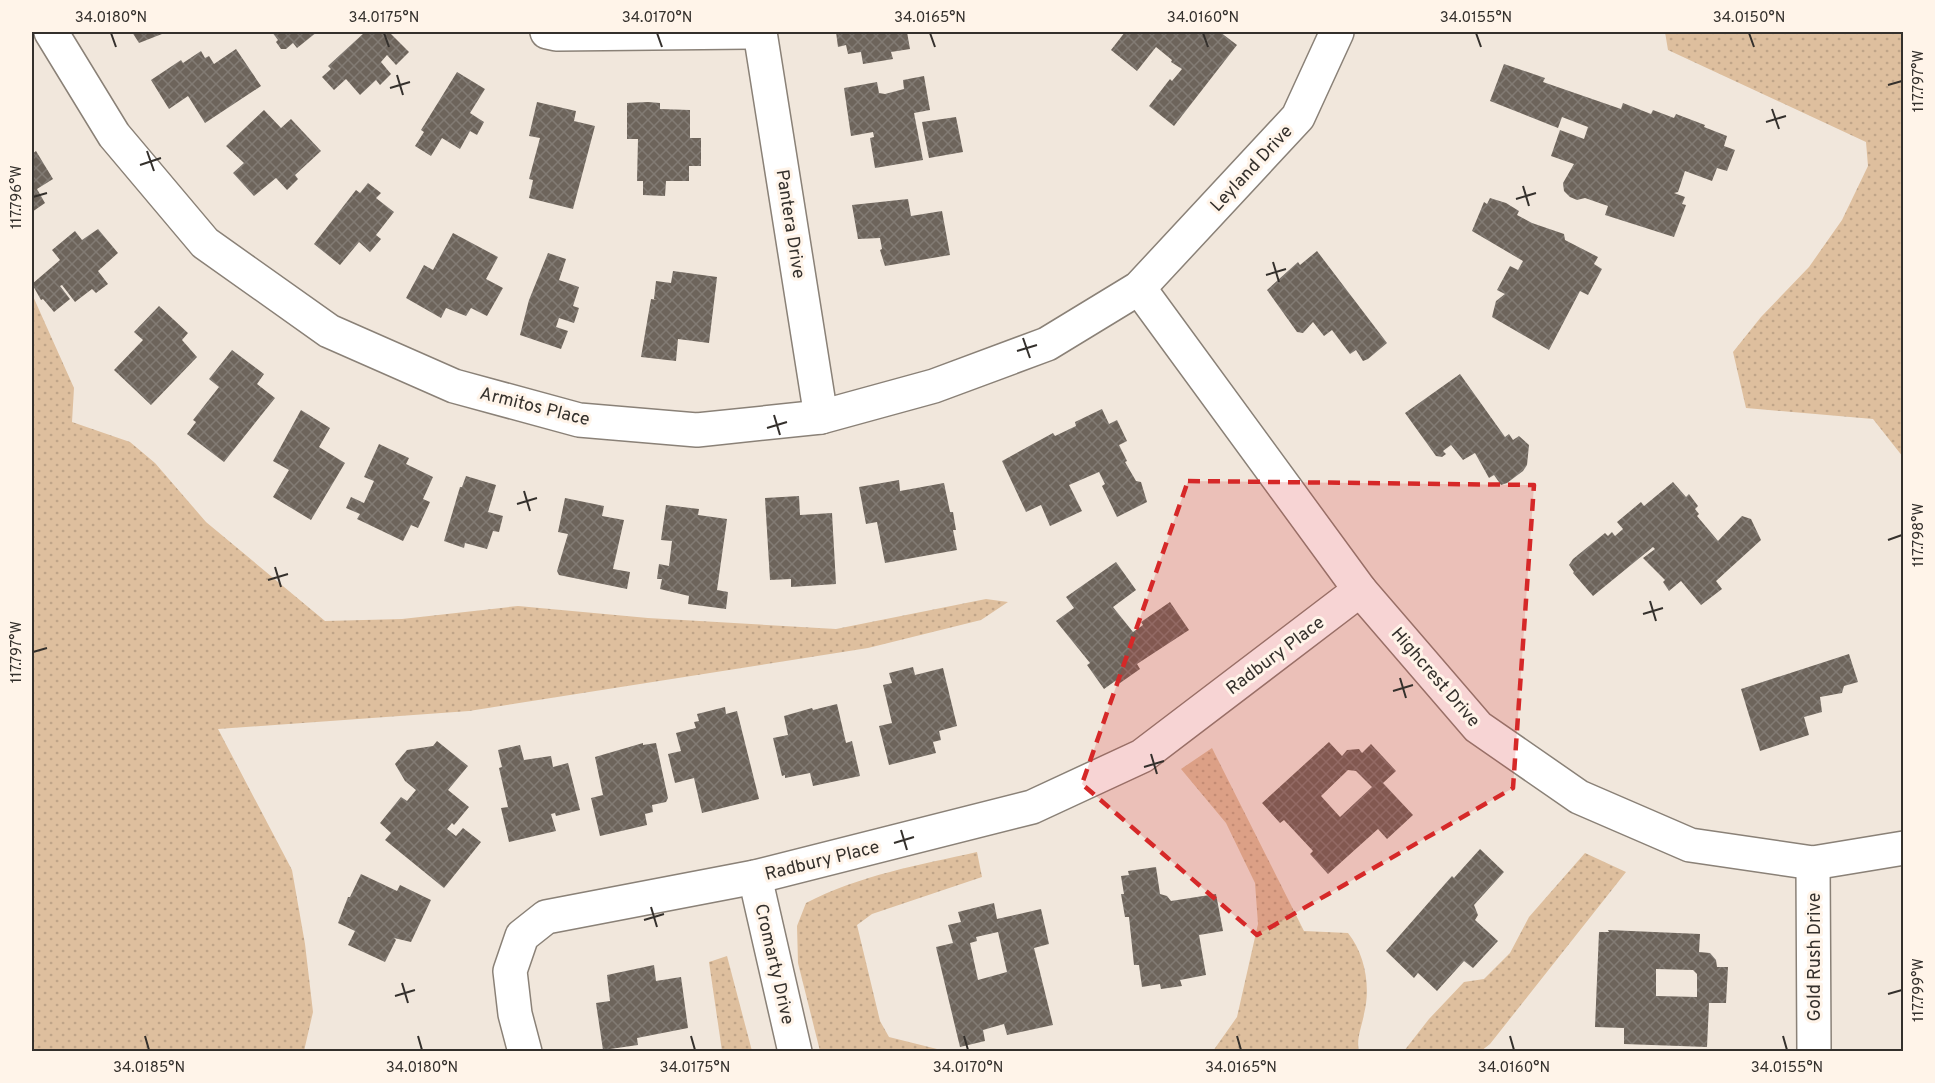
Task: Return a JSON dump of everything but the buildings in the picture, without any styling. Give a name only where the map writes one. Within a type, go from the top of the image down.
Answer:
[{"type":"street","name":"Armitos Place","points":[[51,32],[114,135],[205,243],[330,331],[454,386],[579,420],[697,430],[821,417],[934,386],[1047,344],[1139,288]]},
{"type":"street","points":[[547,32],[556,34],[750,32]]},
{"type":"street","name":"Pantera Drive","points":[[760,32],[821,417]]},
{"type":"street","name":"Leyland Drive","points":[[1139,288],[1298,117],[1338,32]]},
{"type":"street","name":"Highcrest Drive","points":[[1139,288],[1360,590],[1478,727],[1579,797],[1690,845],[1813,863],[1904,848]]},
{"type":"street","name":"Radbury Place","points":[[525,1052],[515,1014],[510,971],[522,936],[546,917],[755,877],[1032,807],[1142,756],[1360,590]]},
{"type":"street","name":"Gold Rush Drive","points":[[1813,863],[1814,1052]]},
{"type":"street","name":"Cromarty Drive","points":[[755,877],[795,1052]]},
{"type":"highlighted area","points":[[1188,481],[1534,485],[1513,788],[1257,935],[1082,784]]},
{"type":"shaded area","points":[[1665,32],[1903,32],[1903,457],[1873,419],[1746,408],[1733,352],[1761,317],[1809,267],[1842,220],[1868,166],[1866,142],[1668,50]]},
{"type":"shaded area","points":[[32,294],[74,388],[72,422],[130,442],[155,463],[206,522],[325,621],[402,619],[518,606],[648,618],[836,629],[986,599],[1008,602],[981,620],[868,648],[469,711],[218,729],[292,870],[305,944],[313,1012],[304,1051],[32,1051]]},
{"type":"shaded area","points":[[1212,748],[1304,931],[1348,933],[1359,951],[1365,971],[1367,993],[1359,1037],[1359,1051],[1213,1051],[1237,1017],[1258,924],[1255,883],[1226,823],[1181,769]]},
{"type":"shaded area","points":[[977,852],[982,877],[872,914],[857,925],[880,1021],[889,1037],[945,1051],[820,1051],[798,963],[797,926],[806,903],[826,893],[869,878]]},
{"type":"shaded area","points":[[1585,853],[1626,872],[1490,1044],[1481,1051],[1404,1051],[1429,1019],[1464,982],[1484,979],[1510,953],[1529,917]]},
{"type":"shaded area","points":[[727,956],[752,1051],[722,1051],[709,962]]}]
